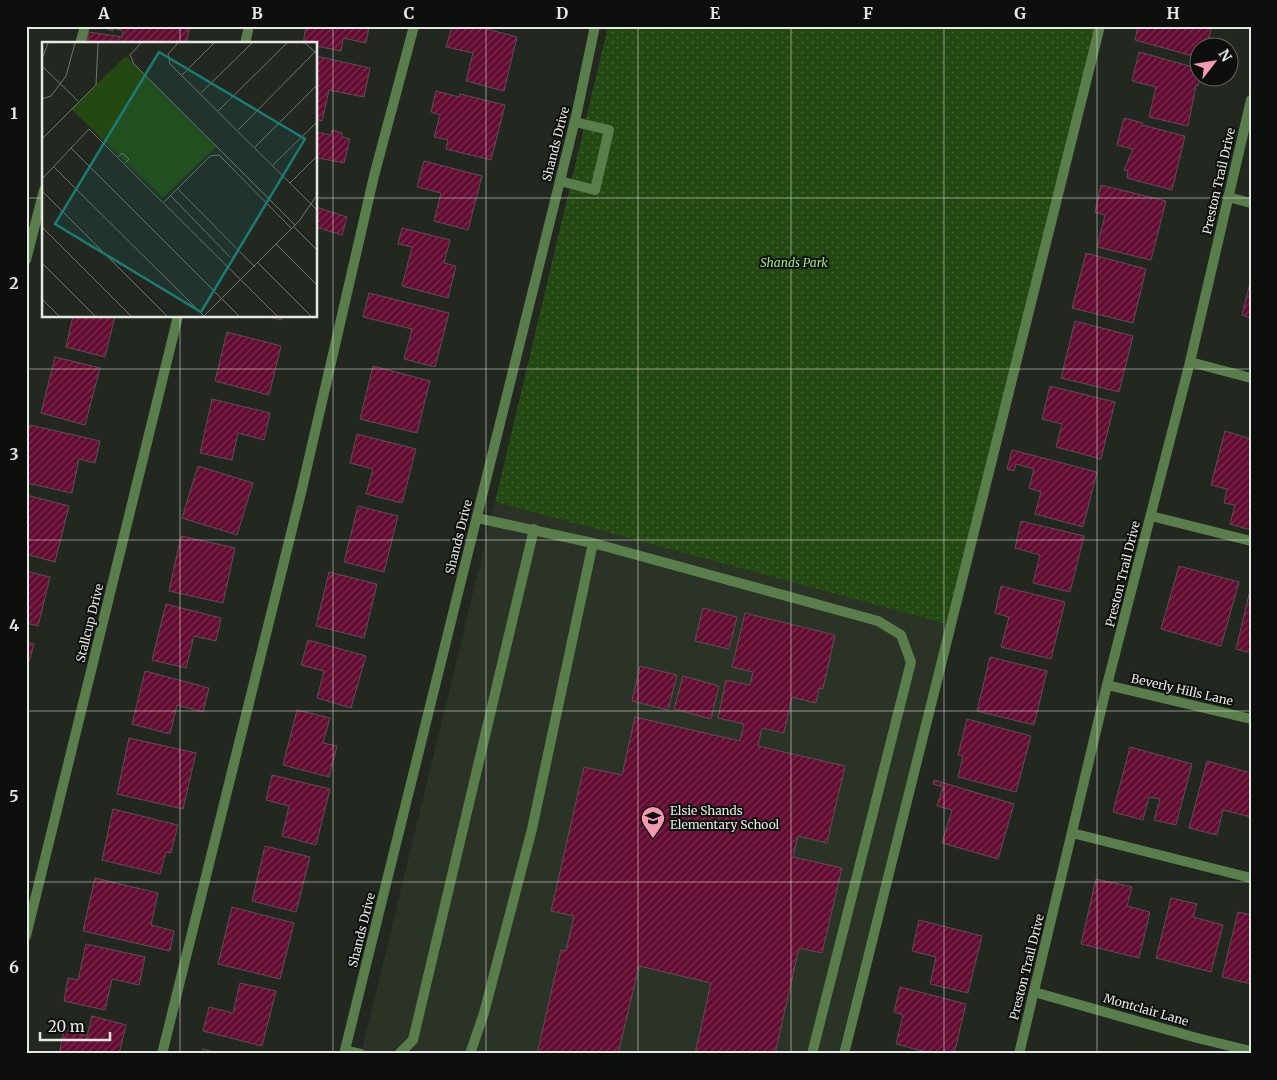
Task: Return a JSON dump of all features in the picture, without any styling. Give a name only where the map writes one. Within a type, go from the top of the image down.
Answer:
[{"type":"street","points":[[81,42],[85,26]]},
{"type":"street","points":[[245,42],[249,26]]},
{"type":"street","points":[[162,1054],[299,502],[374,176],[414,26]]},
{"type":"street","name":"Shands Drive","points":[[344,1052],[575,122],[595,26]]},
{"type":"street","points":[[844,1054],[1100,26]]},
{"type":"street","name":"Preston Trail Drive","points":[[1019,1054],[1107,685],[1190,362],[1251,100]]},
{"type":"street","points":[[560,181],[595,190],[609,130],[575,122]]},
{"type":"street","points":[[1228,197],[1251,203]]},
{"type":"street","points":[[26,260],[42,198]]},
{"type":"street","name":"Stallcup Drive","points":[[26,936],[178,318]]},
{"type":"street","points":[[1190,362],[1251,378]]},
{"type":"street","points":[[1150,516],[1251,541]]},
{"type":"street","points":[[477,518],[593,543],[878,621],[902,636],[911,662],[812,1054]]},
{"type":"street","points":[[399,1054],[412,1040],[534,529]]},
{"type":"street","points":[[470,1054],[484,1013],[532,829],[593,543]]},
{"type":"street","name":"Beverly Hills Lane","points":[[1107,685],[1251,719]]},
{"type":"street","points":[[1072,834],[1251,878]]},
{"type":"street","name":"Montclair Lane","points":[[1034,992],[1197,1038],[1251,1051]]},
{"type":"street","points":[[344,1052],[360,1054]]},
{"type":"shaded area","name":"Elsie Shands Elementary School","points":[[495,502],[946,624],[838,1054],[361,1054]]},
{"type":"green space","name":"Shands Park","points":[[608,26],[1096,26],[946,624],[495,502]]},
{"type":"building","points":[[100,26],[190,26],[186,42],[86,42],[89,32],[122,37],[123,31],[113,28],[113,31]]},
{"type":"building","points":[[306,26],[375,26],[375,28],[369,27],[366,43],[343,38],[341,51],[318,46],[318,42],[303,42]]},
{"type":"building","points":[[452,26],[476,26],[517,37],[504,91],[466,81],[473,53],[446,47]]},
{"type":"building","points":[[1138,26],[1212,26],[1209,38],[1190,38],[1190,55],[1135,40]]},
{"type":"building","points":[[1139,52],[1190,66],[1190,88],[1195,88],[1188,126],[1149,117],[1156,87],[1132,81]]},
{"type":"building","points":[[318,56],[370,68],[364,97],[329,90],[322,121],[318,120]]},
{"type":"building","points":[[436,91],[459,97],[460,94],[505,105],[491,160],[446,149],[448,140],[434,137],[440,115],[431,112]]},
{"type":"building","points":[[1124,118],[1143,123],[1142,125],[1185,136],[1172,190],[1127,178],[1128,171],[1124,170],[1133,149],[1117,145]]},
{"type":"building","points":[[332,130],[342,133],[342,137],[350,139],[344,163],[318,158],[318,132],[331,135]]},
{"type":"building","points":[[424,161],[482,176],[468,230],[434,221],[441,193],[417,187]]},
{"type":"building","points":[[1101,185],[1166,201],[1151,260],[1097,247],[1105,215],[1095,212]]},
{"type":"building","points":[[318,208],[347,217],[342,235],[318,228]]},
{"type":"building","points":[[402,228],[450,240],[444,263],[456,266],[448,298],[402,286],[412,247],[398,244]]},
{"type":"building","points":[[1086,253],[1146,269],[1133,323],[1072,308]]},
{"type":"building","points":[[1251,279],[1251,318],[1242,315]]},
{"type":"building","points":[[369,293],[449,313],[435,367],[404,359],[412,329],[363,317]]},
{"type":"building","points":[[73,318],[115,318],[105,357],[66,347]]},
{"type":"building","points":[[1075,321],[1133,336],[1119,392],[1061,378]]},
{"type":"building","points":[[227,332],[281,346],[269,395],[215,381]]},
{"type":"building","points":[[55,357],[100,368],[85,425],[41,413]]},
{"type":"building","points":[[373,366],[430,381],[417,433],[360,419]]},
{"type":"building","points":[[1050,386],[1115,402],[1101,459],[1056,447],[1062,424],[1042,419]]},
{"type":"building","points":[[212,399],[270,413],[264,440],[238,433],[232,460],[200,453]]},
{"type":"building","points":[[30,425],[100,441],[95,463],[79,459],[72,493],[26,483],[26,440]]},
{"type":"building","points":[[1225,431],[1251,439],[1251,530],[1230,524],[1235,505],[1224,503],[1227,489],[1211,485]]},
{"type":"building","points":[[357,434],[416,449],[402,503],[366,494],[373,469],[350,463]]},
{"type":"building","points":[[1012,450],[1097,472],[1083,527],[1035,514],[1041,492],[1029,488],[1034,469],[1016,464],[1014,471],[1007,469]]},
{"type":"building","points":[[198,466],[253,483],[237,535],[182,518]]},
{"type":"building","points":[[26,495],[69,506],[55,562],[26,554]]},
{"type":"building","points":[[358,506],[398,516],[384,572],[344,562]]},
{"type":"building","points":[[1021,521],[1084,536],[1070,592],[1033,583],[1040,555],[1015,548]]},
{"type":"building","points":[[181,536],[235,548],[223,603],[169,591]]},
{"type":"building","points":[[1179,566],[1239,582],[1221,646],[1161,629]]},
{"type":"building","points":[[26,571],[50,577],[38,626],[26,623]]},
{"type":"building","points":[[329,572],[377,584],[364,638],[316,626]]},
{"type":"building","points":[[1001,586],[1065,602],[1051,659],[1001,647],[1009,617],[995,613]]},
{"type":"building","points":[[1251,586],[1251,653],[1236,649]]},
{"type":"building","points":[[166,604],[221,618],[216,641],[194,636],[186,668],[152,660]]},
{"type":"building","points":[[703,608],[737,617],[729,649],[695,641]]},
{"type":"building","points":[[745,613],[835,635],[823,689],[819,688],[816,703],[792,697],[784,733],[762,728],[758,746],[845,766],[827,843],[798,836],[793,857],[842,868],[822,953],[799,948],[775,1054],[695,1054],[711,983],[639,966],[618,1054],[537,1054],[561,950],[566,951],[574,916],[551,911],[584,767],[622,775],[635,717],[740,741],[744,724],[718,718],[726,680],[750,685],[753,672],[732,667]]},
{"type":"building","points":[[308,640],[366,656],[351,708],[317,698],[324,671],[301,665]]},
{"type":"building","points":[[26,642],[34,644],[26,672]]},
{"type":"building","points":[[990,657],[1047,671],[1034,725],[977,711]]},
{"type":"building","points":[[640,666],[677,675],[668,710],[632,701]]},
{"type":"building","points":[[145,671],[209,688],[203,712],[177,705],[170,734],[132,724]]},
{"type":"building","points":[[683,676],[719,686],[711,719],[674,709]]},
{"type":"building","points":[[297,710],[330,718],[323,743],[337,746],[329,777],[283,765]]},
{"type":"building","points":[[967,719],[1031,736],[1016,792],[958,777],[963,756],[958,755]]},
{"type":"building","points":[[129,738],[196,753],[183,809],[117,794]]},
{"type":"building","points":[[1130,747],[1192,764],[1176,825],[1154,820],[1160,799],[1149,797],[1143,820],[1113,812]]},
{"type":"building","points":[[1207,761],[1251,773],[1251,817],[1223,810],[1217,835],[1189,828]]},
{"type":"building","points":[[272,775],[330,789],[316,845],[282,836],[289,806],[266,800]]},
{"type":"building","points":[[934,780],[1014,804],[998,859],[942,843],[952,810],[937,806],[943,787],[933,784]]},
{"type":"building","points":[[113,809],[178,825],[171,853],[166,852],[160,874],[102,860]]},
{"type":"building","points":[[265,846],[310,857],[296,912],[252,901]]},
{"type":"building","points":[[95,878],[158,893],[151,925],[174,931],[170,951],[83,931]]},
{"type":"building","points":[[1096,879],[1132,887],[1127,906],[1150,912],[1139,958],[1081,944]]},
{"type":"building","points":[[1171,898],[1197,904],[1193,917],[1223,925],[1211,972],[1156,958]]},
{"type":"building","points":[[232,907],[294,923],[280,979],[218,964]]},
{"type":"building","points":[[1238,912],[1251,915],[1251,984],[1222,977]]},
{"type":"building","points":[[919,920],[982,936],[968,993],[930,984],[936,957],[912,951]]},
{"type":"building","points":[[86,944],[145,957],[139,985],[112,979],[105,1010],[64,1001],[68,978],[78,980]]},
{"type":"building","points":[[240,983],[276,991],[262,1046],[203,1031],[209,1007],[233,1013]]},
{"type":"building","points":[[900,987],[966,1004],[954,1054],[933,1054],[896,1044],[903,1015],[894,1012]]},
{"type":"building","points":[[92,1016],[126,1025],[119,1054],[59,1054],[64,1030],[87,1036]]},
{"type":"building","points":[[203,1049],[220,1054],[202,1054]]},
{"type":"place","name":"Elsie Shands Elementary School","points":[[653,839]]}]
